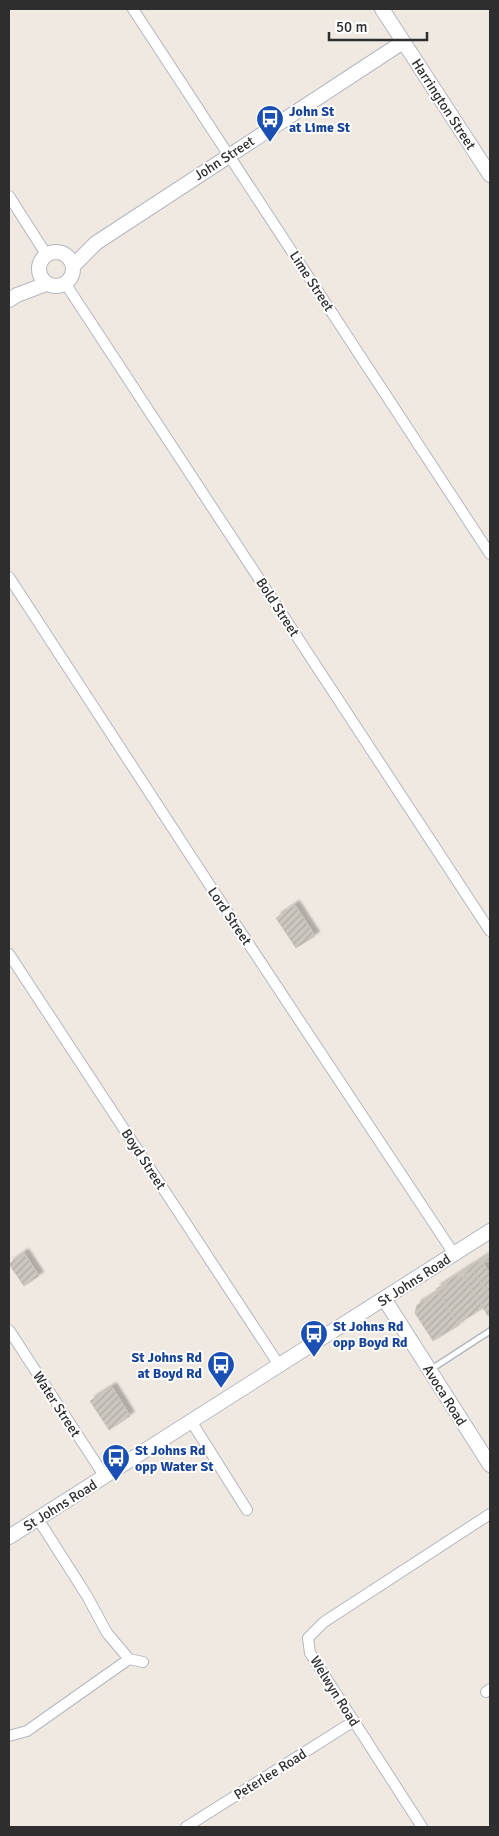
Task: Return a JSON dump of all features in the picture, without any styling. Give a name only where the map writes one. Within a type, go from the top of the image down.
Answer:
[{"type":"street","name":"Lime Street","points":[[133,9],[490,554]]},
{"type":"street","name":"Harrington Street","points":[[382,9],[490,175]]},
{"type":"street","name":"John Street","points":[[73,266],[96,242],[404,42]]},
{"type":"street","points":[[9,196],[46,254]]},
{"type":"street","name":"John Street","points":[[63,253],[96,242]]},
{"type":"street","points":[[63,253],[70,259],[73,266],[72,276],[65,283],[57,286],[46,284],[13,297],[38,270],[41,260],[46,254],[63,253]]},
{"type":"street","points":[[38,270],[46,284]]},
{"type":"street","name":"Bold Street","points":[[65,283],[490,931]]},
{"type":"street","name":"Lord Street","points":[[9,577],[454,1254]]},
{"type":"street","name":"Boyd Street","points":[[9,954],[278,1365]]},
{"type":"street","name":"St Johns Road","points":[[9,1537],[490,1231]]},
{"type":"street","name":"Avoca Road","points":[[384,1300],[490,1465]]},
{"type":"street","name":"Water Street","points":[[9,1330],[105,1477]]},
{"type":"street","points":[[191,1421],[247,1510]]},
{"type":"street","name":"Welwyn Road","points":[[422,1827],[310,1653],[308,1638],[324,1622],[490,1514]]},
{"type":"street","points":[[38,1519],[87,1596],[107,1633],[129,1659],[143,1662]]},
{"type":"street","points":[[9,1736],[27,1731],[129,1659]]},
{"type":"street","name":"Peterlee Road","points":[[186,1827],[354,1721]]},
{"type":"lane","points":[[429,1370],[490,1331]]},
{"type":"building","points":[[295,905],[315,936],[296,948],[276,918]]},
{"type":"building","points":[[24,1253],[39,1276],[24,1286],[9,1264]]},
{"type":"building","points":[[490,1254],[490,1259],[438,1292],[436,1289]]},
{"type":"building","points":[[483,1263],[490,1274],[490,1297],[473,1270]]},
{"type":"building","points":[[473,1270],[490,1297],[490,1314],[488,1316],[463,1276]]},
{"type":"building","points":[[463,1276],[483,1308],[458,1324],[438,1292]]},
{"type":"building","points":[[438,1292],[459,1325],[433,1341],[415,1313],[417,1305]]},
{"type":"building","points":[[112,1387],[130,1416],[109,1430],[90,1401]]},
{"type":"place","name":"John St at Lime St","points":[[270,143]]},
{"type":"place","name":"St Johns Rd opp Boyd Rd","points":[[314,1358]]},
{"type":"place","name":"St Johns Rd at Boyd Rd","points":[[221,1389]]},
{"type":"place","name":"St Johns Rd opp Water St","points":[[116,1482]]}]
